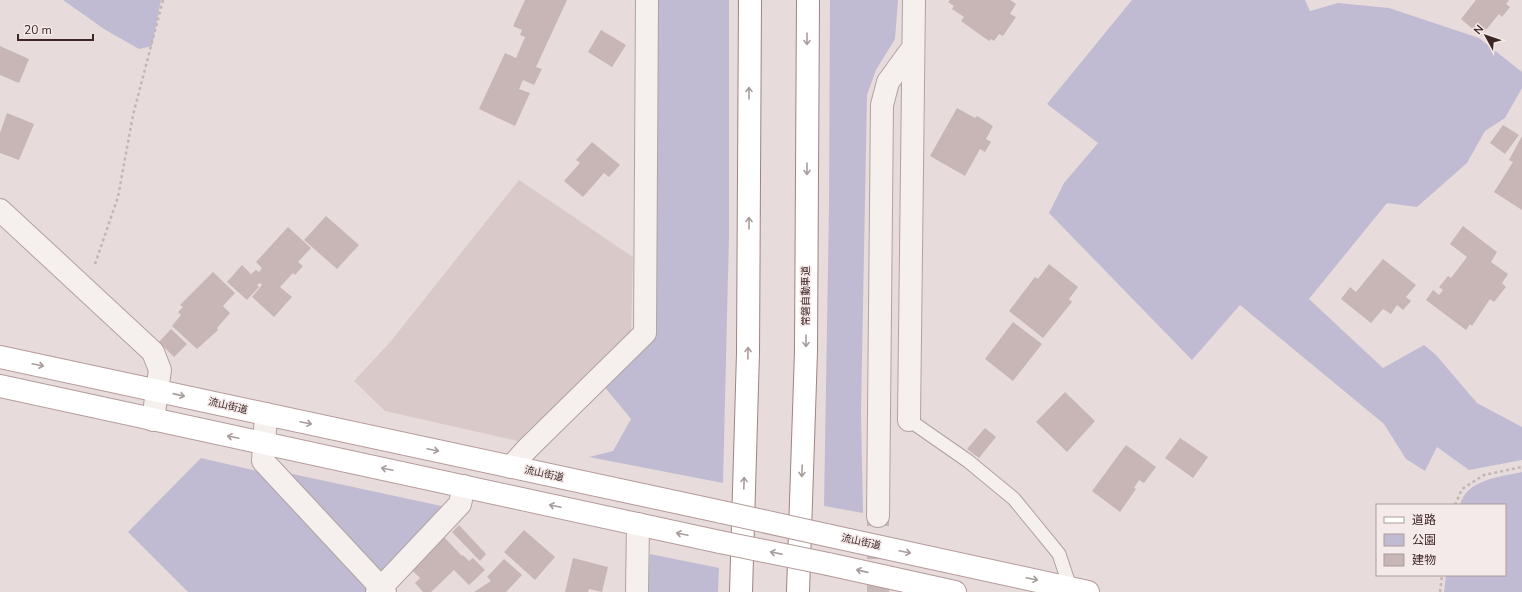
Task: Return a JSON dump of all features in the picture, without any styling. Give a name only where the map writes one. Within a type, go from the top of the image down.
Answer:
[{"type":"main road","points":[[741,592],[748,353],[750,0]]},
{"type":"main road","name":"常磐自動車道","points":[[798,592],[806,350],[808,0]]},
{"type":"main road","name":"流山街道","points":[[0,357],[1079,590]]},
{"type":"main road","points":[[0,386],[955,592]]},
{"type":"street","points":[[511,467],[527,449],[645,333],[647,0]]},
{"type":"street","points":[[909,420],[912,49],[914,0]]},
{"type":"street","points":[[878,516],[882,105],[888,82],[912,49]]},
{"type":"street","points":[[0,210],[153,352],[160,370],[153,420]]},
{"type":"street","points":[[266,414],[263,461],[381,590],[460,504],[464,486]]},
{"type":"street","points":[[637,592],[638,524]]},
{"type":"lane","points":[[909,420],[968,461],[1014,499],[1059,554],[1079,590]]},
{"type":"path","points":[[86,291],[118,198],[133,115],[163,0]]},
{"type":"path","points":[[1455,504],[1462,489],[1484,475],[1522,467]]},
{"type":"path","points":[[1440,592],[1442,576]]},
{"type":"shaded area","points":[[519,180],[633,257],[631,335],[522,442],[385,411],[354,381],[391,341]]},
{"type":"green space","points":[[63,0],[161,0],[152,46],[139,49],[104,29]]},
{"type":"green space","points":[[657,0],[729,0],[729,235],[723,483],[589,457],[613,451],[631,419],[603,385],[652,338]]},
{"type":"green space","points":[[830,0],[898,0],[895,39],[876,70],[867,95],[861,413],[863,513],[824,506],[829,206]]},
{"type":"green space","points":[[1132,0],[1305,0],[1310,11],[1338,3],[1389,8],[1479,38],[1522,72],[1522,88],[1505,118],[1485,131],[1467,163],[1417,207],[1387,203],[1309,299],[1383,368],[1424,345],[1436,355],[1477,403],[1522,427],[1522,460],[1469,470],[1437,447],[1425,471],[1406,459],[1384,424],[1240,305],[1192,360],[1049,213],[1064,183],[1098,143],[1047,104]]},
{"type":"green space","points":[[201,458],[257,471],[369,589],[366,592],[188,592],[128,532]]},
{"type":"green space","points":[[1522,472],[1522,592],[1444,592],[1446,576],[1506,576],[1506,504],[1460,504],[1464,496],[1477,484]]},
{"type":"green space","points":[[288,473],[446,507],[381,576]]},
{"type":"green space","points":[[650,554],[719,568],[718,592],[648,592]]},
{"type":"building","points":[[525,0],[567,0],[536,67],[542,69],[534,85],[523,80],[519,89],[530,93],[515,126],[479,109],[505,53],[516,58],[525,37],[520,35],[522,30],[513,26]]},
{"type":"building","points":[[950,0],[1010,0],[1016,4],[1010,14],[1016,17],[1003,36],[999,34],[994,41],[991,39],[989,41],[961,21],[964,17],[952,9],[954,6],[948,2]]},
{"type":"building","points":[[1476,0],[1509,0],[1506,4],[1510,7],[1502,17],[1499,14],[1481,36],[1461,19]]},
{"type":"building","points":[[601,30],[626,45],[612,67],[588,52]]},
{"type":"building","points":[[0,46],[29,59],[19,83],[0,75]]},
{"type":"building","points":[[957,108],[975,118],[977,116],[993,126],[986,139],[991,142],[985,152],[980,149],[965,176],[930,156]]},
{"type":"building","points":[[7,113],[34,124],[19,160],[0,153],[0,133]]},
{"type":"building","points":[[1503,125],[1519,135],[1505,154],[1490,143]]},
{"type":"building","points":[[1522,136],[1522,210],[1494,192],[1513,162],[1509,160]]},
{"type":"building","points":[[592,142],[620,165],[609,177],[604,173],[583,197],[564,181],[580,163],[576,160]]},
{"type":"building","points":[[326,216],[359,245],[337,269],[304,240]]},
{"type":"building","points":[[1463,226],[1497,252],[1491,262],[1508,274],[1502,283],[1506,287],[1494,302],[1490,299],[1472,326],[1470,324],[1466,330],[1426,300],[1433,290],[1439,295],[1443,290],[1439,287],[1448,276],[1451,278],[1467,257],[1450,244]]},
{"type":"building","points":[[288,227],[311,248],[298,262],[303,266],[295,275],[293,273],[280,287],[292,297],[274,317],[252,297],[262,285],[260,283],[257,285],[259,287],[247,300],[227,282],[242,265],[251,274],[256,270],[259,272],[262,268],[256,262]]},
{"type":"building","points":[[1383,259],[1416,285],[1406,297],[1411,301],[1403,310],[1397,305],[1391,314],[1383,309],[1371,323],[1341,299],[1350,287],[1356,292]]},
{"type":"building","points":[[1049,264],[1078,287],[1069,299],[1072,302],[1043,338],[1009,311],[1035,277],[1038,279]]},
{"type":"building","points":[[213,272],[235,293],[223,306],[230,313],[217,328],[218,330],[197,349],[172,326],[181,315],[178,312],[183,307],[180,305]]},
{"type":"building","points":[[1013,322],[1042,344],[1013,381],[985,359]]},
{"type":"building","points":[[171,329],[187,344],[174,357],[159,342]]},
{"type":"building","points":[[1065,392],[1095,421],[1067,452],[1036,422]]},
{"type":"building","points":[[985,428],[996,437],[979,458],[967,449]]},
{"type":"building","points":[[1180,438],[1208,457],[1193,478],[1165,458]]},
{"type":"building","points":[[1126,445],[1156,467],[1144,483],[1139,480],[1134,488],[1136,489],[1120,512],[1092,491]]},
{"type":"building","points":[[459,525],[486,554],[480,561],[452,532]]},
{"type":"building","points":[[524,530],[555,557],[535,580],[504,552]]},
{"type":"building","points":[[444,537],[462,556],[463,555],[469,561],[473,558],[485,570],[469,585],[454,570],[431,592],[423,592],[415,583],[420,578],[410,568]]},
{"type":"building","points":[[573,558],[608,567],[602,592],[589,589],[588,592],[565,592]]},
{"type":"building","points":[[504,559],[522,575],[506,592],[474,592],[491,581],[487,577]]},
{"type":"tunnel","points":[[878,516],[878,592]]}]
